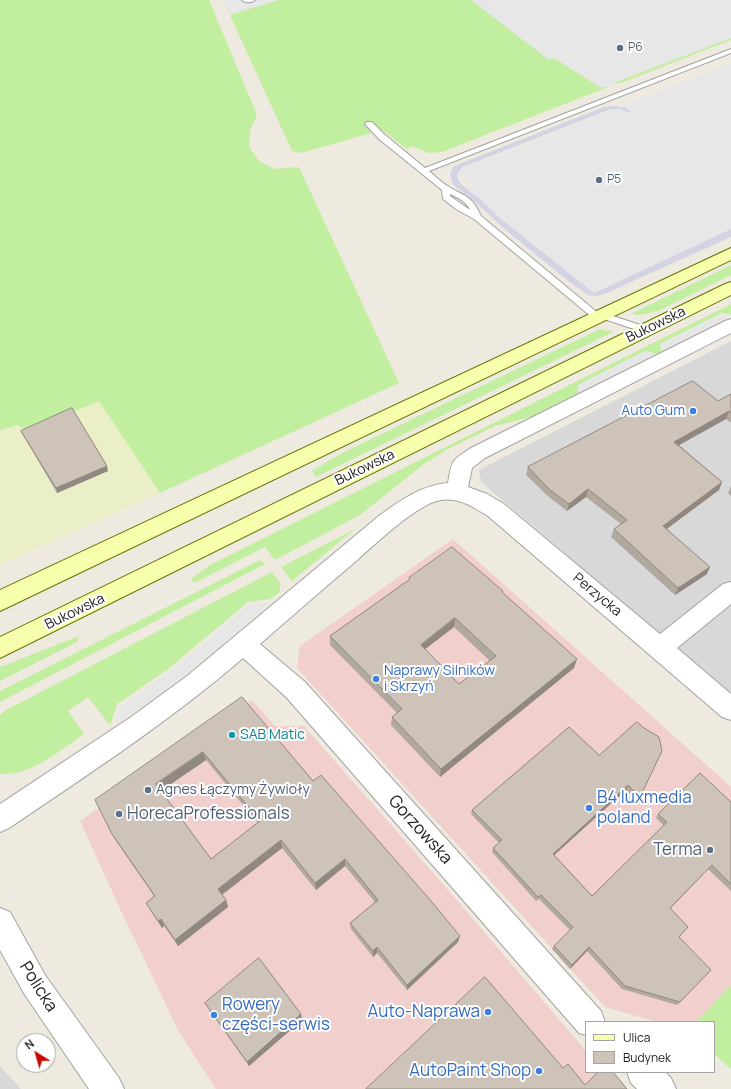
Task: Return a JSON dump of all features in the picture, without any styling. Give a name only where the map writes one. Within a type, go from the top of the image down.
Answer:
[{"type":"main road","points":[[0,601],[731,253]]},
{"type":"main road","name":"Bukowska","points":[[0,648],[731,288]]},
{"type":"street","points":[[0,820],[140,726],[196,684],[388,521],[414,501],[439,491],[457,491],[462,464],[478,453],[731,326]]},
{"type":"street","name":"Perzycka","points":[[457,491],[483,501],[496,510],[731,709]]},
{"type":"street","points":[[660,648],[731,591]]},
{"type":"street","name":"Gorzowska","points":[[244,644],[296,690],[589,1021]]},
{"type":"street","name":"Policka","points":[[0,922],[35,985],[108,1089]]},
{"type":"street","points":[[643,1073],[660,1089]]},
{"type":"lane","points":[[245,0],[252,0]]},
{"type":"lane","points":[[423,171],[731,51]]},
{"type":"lane","points":[[369,124],[382,137],[446,189],[446,197],[459,207],[477,217],[599,316],[646,330]]},
{"type":"shaded area","points":[[223,0],[279,0],[230,15]]},
{"type":"shaded area","name":"P6","points":[[471,0],[731,0],[731,38],[601,88],[554,58],[549,60]]},
{"type":"shaded area","name":"P5","points":[[731,63],[731,229],[594,293],[501,219],[468,189],[474,186],[459,174],[460,170]]},
{"type":"shaded area","points":[[615,106],[626,108],[632,112],[629,113],[620,109],[611,109],[463,167],[457,174],[457,178],[462,185],[480,199],[501,219],[594,293],[731,229],[731,237],[602,295],[595,296],[588,295],[568,281],[502,227],[452,183],[450,175],[453,167],[459,164],[604,107]]},
{"type":"shaded area","points":[[722,313],[731,316],[662,351],[660,344]]},
{"type":"shaded area","points":[[731,341],[731,694],[481,482],[479,470]]},
{"type":"shaded area","points":[[645,351],[656,354],[578,393],[578,385]]},
{"type":"shaded area","points":[[453,539],[731,787],[731,984],[698,1021],[654,1021],[605,1007],[297,668],[300,646]]},
{"type":"shaded area","points":[[272,602],[177,681],[115,725],[121,706],[169,672],[249,605]]},
{"type":"shaded area","points":[[252,700],[275,726],[304,726],[449,891],[585,1050],[585,1073],[604,1073],[617,1089],[216,1089],[179,1032],[80,821]]},
{"type":"shaded area","points":[[0,1066],[21,1089],[0,1089]]},
{"type":"green space","points":[[0,0],[209,0],[257,115],[250,131],[249,147],[259,161],[275,169],[299,167],[399,383],[160,493],[99,401],[29,431],[17,425],[0,430]]},
{"type":"green space","points":[[223,0],[731,0],[731,40],[621,83],[601,83],[608,87],[442,152],[429,153],[412,146],[407,149],[382,130],[301,153],[292,151]]},
{"type":"green space","points":[[731,265],[731,275],[658,311],[640,315],[631,314]]},
{"type":"green space","points":[[731,304],[731,315],[722,313],[660,344],[662,351],[656,354],[645,351],[578,385],[578,393],[531,417],[495,426],[448,449],[424,464],[360,515],[275,560],[265,547],[196,582],[190,580],[210,565]]},
{"type":"green space","points":[[600,329],[613,332],[316,477],[312,471],[340,454]]},
{"type":"green space","points":[[99,401],[160,493],[0,565],[0,430],[17,425],[29,431]]},
{"type":"green space","points":[[355,529],[292,581],[281,567]]},
{"type":"green space","points":[[260,560],[265,564],[0,702],[0,691]]},
{"type":"green space","points":[[272,572],[280,583],[280,592],[270,599],[248,602],[167,670],[117,704],[111,723],[109,724],[88,697],[68,711],[84,734],[55,755],[34,767],[12,774],[0,774],[0,715],[6,710]]},
{"type":"green space","points":[[79,636],[77,642],[0,681],[0,667]]},
{"type":"green space","points":[[731,984],[731,1069],[715,1055],[715,1021],[698,1021]]},
{"type":"building","points":[[693,381],[718,401],[731,394],[731,413],[729,411],[674,442],[722,482],[663,526],[710,567],[678,588],[614,529],[627,520],[588,489],[569,504],[550,490],[528,467]]},
{"type":"building","points":[[72,408],[107,466],[56,488],[21,431]]},
{"type":"building","points":[[452,547],[503,591],[502,592],[577,659],[441,769],[392,717],[402,709],[330,636],[410,579],[409,578]],"holes":[[[455,618],[496,656],[459,684],[421,645]]]},
{"type":"building","points":[[242,697],[313,781],[321,775],[460,936],[407,985],[377,947],[373,951],[350,923],[378,900],[345,859],[315,883],[281,840],[218,889],[226,900],[175,940],[161,919],[158,921],[146,903],[155,896],[112,834],[95,800]],"holes":[[[203,752],[260,821],[211,859],[156,784]]]},
{"type":"building","points":[[637,722],[659,737],[662,751],[640,797],[628,785],[553,854],[592,896],[667,822],[658,814],[700,773],[731,802],[731,884],[712,865],[670,908],[688,927],[679,937],[711,970],[680,1002],[625,986],[589,947],[572,965],[554,946],[573,927],[541,895],[538,897],[493,848],[502,840],[472,810],[569,727],[599,755]]},
{"type":"building","points":[[259,958],[301,1014],[247,1062],[205,1003]]},
{"type":"building","points":[[485,977],[563,1068],[568,1064],[585,1085],[597,1073],[614,1073],[627,1089],[366,1089]]},
{"type":"place","name":"P6","points":[[620,48]]},
{"type":"place","name":"P5","points":[[599,180]]},
{"type":"place","name":"Auto Gum","points":[[693,411]]},
{"type":"place","name":"Naprawy Silników i Skrzyń","points":[[376,679]]},
{"type":"place","name":"SAB Matic","points":[[232,735]]},
{"type":"place","name":"Agnes Łączymy Żywioły","points":[[148,790]]},
{"type":"place","name":"B4 luxmedia poland","points":[[589,808]]},
{"type":"place","name":"HorecaProfessionals","points":[[119,814]]},
{"type":"place","name":"Terma","points":[[710,850]]},
{"type":"place","name":"Auto-Naprawa","points":[[488,1012]]},
{"type":"place","name":"Rowery części-serwis","points":[[214,1015]]},
{"type":"place","name":"AutoPaint Shop","points":[[539,1071]]}]
